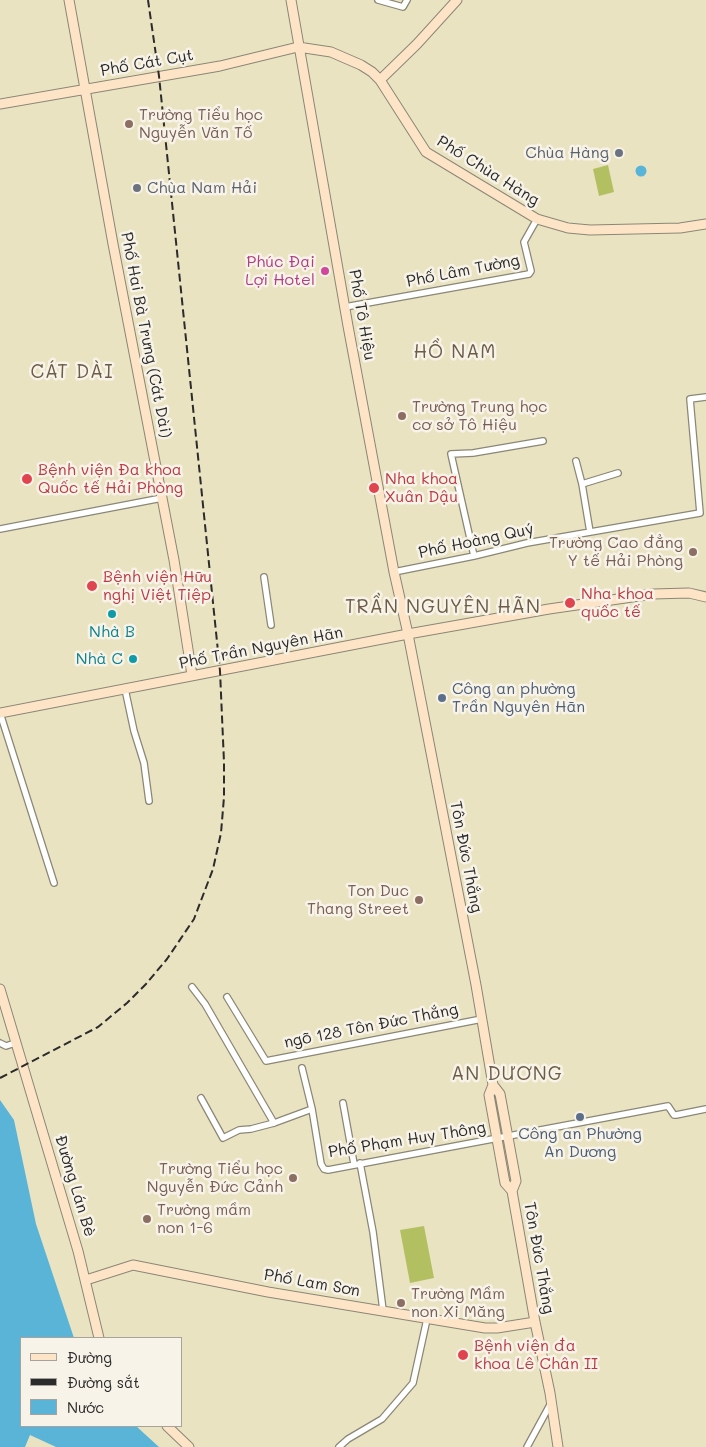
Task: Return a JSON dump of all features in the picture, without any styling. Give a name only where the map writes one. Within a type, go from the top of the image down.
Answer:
[{"type":"main road","name":"Phố Hai Bà Trưng (Cát Dài)","points":[[69,0],[174,560],[192,676]]},
{"type":"main road","name":"Phố Tô Hiệu","points":[[291,0],[345,307],[394,572],[408,634]]},
{"type":"main road","points":[[380,80],[417,44],[457,0]]},
{"type":"main road","name":"Phố Cát Cụt","points":[[0,104],[220,66],[298,47]]},
{"type":"main road","name":"Phố Chùa Hàng","points":[[298,47],[331,52],[372,72],[380,80],[426,152],[537,219],[568,228],[590,230],[680,228],[706,224]]},
{"type":"main road","name":"Phố Trần Nguyên Hãn","points":[[0,713],[313,654],[408,634],[549,609],[653,594],[689,593],[706,596]]},
{"type":"main road","name":"Tôn Đức Thắng","points":[[408,634],[493,1085],[500,1094],[516,1181],[512,1192]]},
{"type":"main road","name":"Đường Lán Bè","points":[[0,989],[59,1183],[86,1280],[98,1337]]},
{"type":"main road","name":"Tôn Đức Thắng","points":[[493,1085],[489,1095],[496,1139],[505,1183],[512,1192],[558,1447]]},
{"type":"main road","name":"Phố Lam Sơn","points":[[86,1280],[133,1265],[268,1292],[485,1328],[535,1322]]},
{"type":"main road","points":[[168,1427],[189,1447]]},
{"type":"street","points":[[378,0],[404,7],[407,0]]},
{"type":"street","name":"Phố Lâm Tường","points":[[345,307],[529,274],[531,271],[524,242],[537,219]]},
{"type":"street","name":"Phố Hoàng Quý","points":[[394,572],[527,543],[700,513],[690,398],[706,397]]},
{"type":"street","points":[[474,556],[451,454],[473,453],[543,441]]},
{"type":"street","points":[[576,461],[590,532]]},
{"type":"street","points":[[582,484],[618,473]]},
{"type":"street","points":[[0,529],[162,498]]},
{"type":"street","points":[[264,577],[271,625]]},
{"type":"street","points":[[125,689],[144,763],[149,801]]},
{"type":"street","points":[[0,713],[54,883]]},
{"type":"street","points":[[192,987],[274,1123]]},
{"type":"street","name":"ngõ 128 Tôn Đức Thắng","points":[[227,997],[266,1061],[293,1054],[482,1019]]},
{"type":"street","points":[[0,1043],[6,1046],[15,1043]]},
{"type":"street","name":"Phố Phạm Huy Thông","points":[[302,1068],[312,1109],[320,1164],[328,1170],[668,1106],[676,1115],[706,1109]]},
{"type":"street","points":[[201,1098],[223,1138],[239,1130],[274,1123],[312,1109]]},
{"type":"street","points":[[343,1103],[373,1232],[383,1310]]},
{"type":"street","points":[[338,1447],[382,1419],[413,1383],[427,1319]]},
{"type":"street","points":[[527,1447],[551,1404]]},
{"type":"green space","points":[[608,165],[614,192],[599,196],[593,169]]},
{"type":"green space","points":[[424,1226],[434,1278],[410,1283],[400,1230]]},
{"type":"water","points":[[641,165],[647,171],[641,177],[635,171]]},
{"type":"water","points":[[0,1100],[14,1120],[36,1224],[74,1337],[20,1337],[20,1427],[137,1427],[159,1447],[56,1447],[30,1435],[25,1447],[0,1447]]},
{"type":"railway","points":[[0,1078],[98,1027],[146,984],[167,959],[194,919],[213,869],[221,833],[224,762],[220,671],[159,76],[148,0]]},
{"type":"place","name":"Trường Tiểu học Nguyễn Văn Tố","points":[[129,124]]},
{"type":"place","name":"Chùa Hàng","points":[[619,153]]},
{"type":"place","name":"Chùa Nam Hải","points":[[137,188]]},
{"type":"place","name":"Phúc Đại Lợi Hotel","points":[[325,271]]},
{"type":"place","name":"Trường Trung học cơ sở Tô Hiệu","points":[[402,416]]},
{"type":"place","name":"Bệnh viện Đa khoa Quốc tế Hải Phòng","points":[[27,479]]},
{"type":"place","name":"Nha khoa Xuân Dậu","points":[[374,488]]},
{"type":"place","name":"Trường Cao đẳng Y tế Hải Phòng","points":[[693,552]]},
{"type":"place","name":"Bệnh viện Hữu nghị Việt Tiệp","points":[[92,586]]},
{"type":"place","name":"Nha khoa quốc tế","points":[[570,603]]},
{"type":"place","name":"Nhà B","points":[[112,614]]},
{"type":"place","name":"Nhà C","points":[[133,659]]},
{"type":"place","name":"Công an phường Trần Nguyên Hãn","points":[[442,698]]},
{"type":"place","name":"Ton Duc Thang Street","points":[[419,900]]},
{"type":"place","name":"Công an Phường An Dương","points":[[580,1117]]},
{"type":"place","name":"Trường Tiểu học Nguyễn Đức Cảnh","points":[[293,1178]]},
{"type":"place","name":"Trường mầm non 1-6","points":[[147,1219]]},
{"type":"place","name":"Trường Mầm non Xi Măng","points":[[401,1303]]},
{"type":"place","name":"Bệnh viện đa khoa Lê Chân II","points":[[463,1355]]},
{"type":"district","name":"HỒ NAM","points":[[455,352]]},
{"type":"district","name":"CÁT DÀI","points":[[72,372]]},
{"type":"district","name":"TRẦN NGUYÊN HÃN","points":[[443,607]]},
{"type":"district","name":"AN DƯƠNG","points":[[507,1074]]}]
